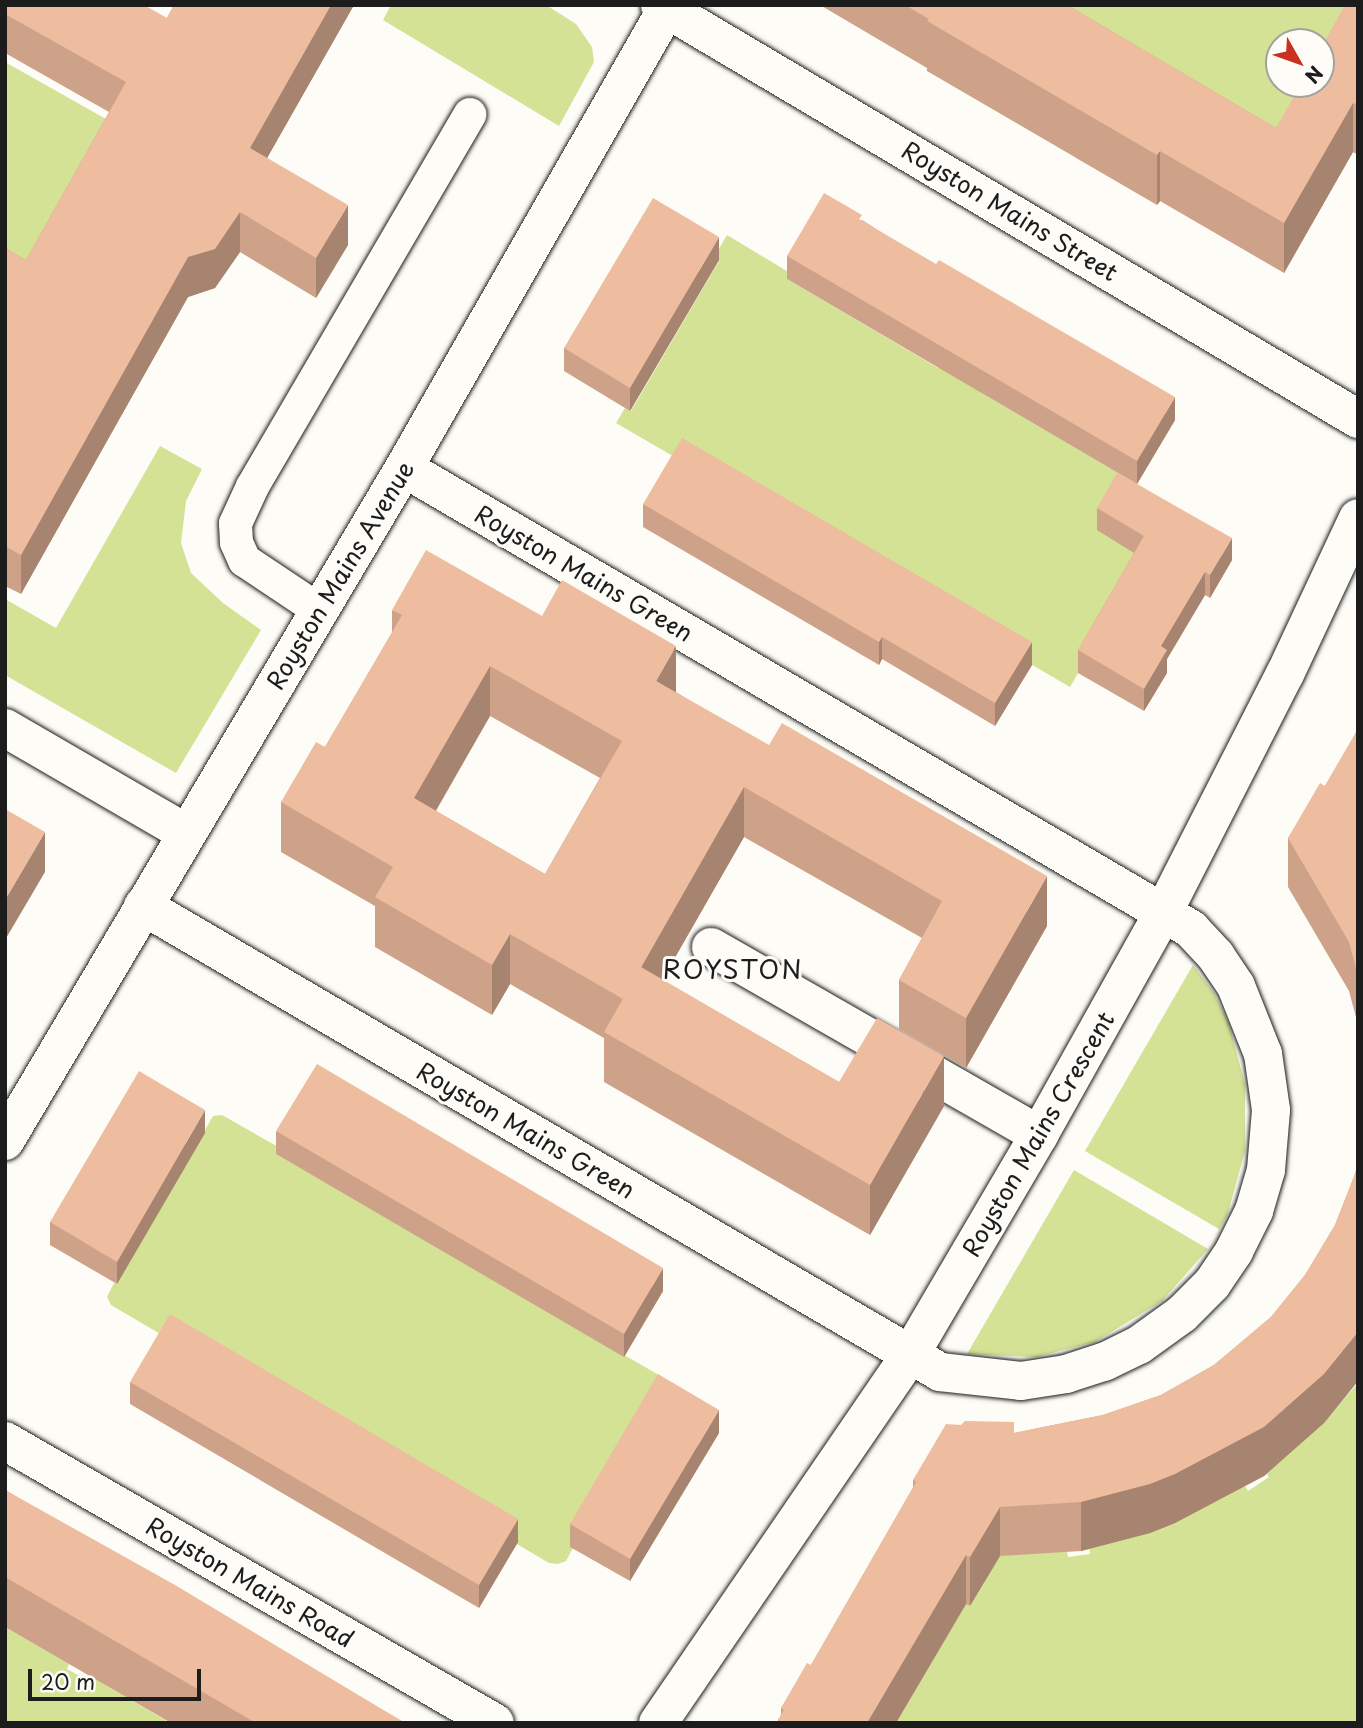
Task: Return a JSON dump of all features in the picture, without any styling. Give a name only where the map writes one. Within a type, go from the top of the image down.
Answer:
[{"type":"street","name":"Royston Mains Street","points":[[665,7],[1358,419]]},
{"type":"street","name":"Royston Mains Avenue","points":[[5,1142],[404,468],[665,7]]},
{"type":"street","name":"Royston Mains Green","points":[[404,468],[1164,911]]},
{"type":"street","name":"Royston Mains Crescent","points":[[658,1723],[910,1355],[1039,1135],[1164,911],[1285,674],[1358,518]]},
{"type":"street","points":[[5,728],[186,833]]},
{"type":"street","name":"Royston Mains Green","points":[[143,906],[910,1355]]},
{"type":"street","points":[[910,1355],[940,1372],[1021,1381],[1066,1374],[1104,1362],[1139,1345],[1182,1314],[1212,1284],[1234,1251],[1254,1211],[1266,1170],[1271,1110],[1263,1054],[1236,986],[1216,956],[1191,929],[1164,911]]},
{"type":"street","points":[[711,947],[1039,1135]]},
{"type":"street","name":"Royston Mains Road","points":[[5,1441],[495,1723]]},
{"type":"lane","points":[[319,610],[244,560],[236,542],[235,523],[252,486],[468,114]]},
{"type":"green space","points":[[391,5],[546,5],[576,24],[592,47],[594,62],[559,126],[383,20]]},
{"type":"green space","points":[[982,5],[1358,5],[1324,197]]},
{"type":"green space","points":[[5,62],[113,123],[21,282],[5,273]]},
{"type":"green space","points":[[727,235],[790,273],[787,279],[938,368],[941,363],[985,395],[1175,506],[1070,687],[616,423],[625,408],[631,411],[719,261],[714,257]]},
{"type":"green space","points":[[160,446],[202,469],[186,501],[181,543],[191,573],[223,603],[261,630],[176,773],[5,675],[5,599],[56,628]]},
{"type":"green space","points":[[1193,965],[1214,993],[1229,1024],[1245,1084],[1245,1151],[1227,1216],[1219,1229],[1085,1151]]},
{"type":"green space","points":[[222,1115],[280,1148],[278,1155],[664,1378],[566,1561],[549,1563],[111,1305],[107,1297],[114,1283],[117,1284],[213,1116]]},
{"type":"green space","points":[[1074,1170],[1208,1249],[1162,1301],[1095,1342],[1036,1357],[967,1354]]},
{"type":"green space","points":[[1358,1383],[1358,1723],[896,1723],[966,1603],[970,1606],[983,1585],[995,1555],[1067,1551],[1068,1557],[1090,1554],[1089,1547],[1169,1525],[1245,1486],[1248,1491],[1269,1477],[1266,1473],[1321,1425]]},
{"type":"green space","points":[[5,1627],[69,1664],[67,1669],[92,1683],[95,1679],[170,1723],[5,1723]]},
{"type":"building","points":[[5,5],[144,5],[167,18],[174,5],[331,5],[250,148],[348,205],[316,258],[240,212],[215,249],[188,257],[21,555],[5,546],[5,248],[26,260],[126,82],[5,14]]},
{"type":"building","points":[[905,5],[1067,5],[1276,128],[1293,98],[1335,98],[1335,28],[1332,28],[1345,5],[1358,5],[1358,105],[1353,103],[1284,223],[1160,151],[1157,155],[927,21],[929,19]]},
{"type":"building","points":[[824,193],[862,215],[859,219],[936,264],[939,260],[1175,397],[1137,461],[787,256]]},
{"type":"building","points":[[653,198],[719,237],[630,388],[564,348]]},
{"type":"building","points":[[682,438],[1032,642],[995,703],[882,637],[879,642],[643,504]]},
{"type":"building","points":[[1117,473],[1232,538],[1210,575],[1205,572],[1161,646],[1167,650],[1144,689],[1078,650],[1144,536],[1097,508]]},
{"type":"building","points":[[426,550],[542,616],[562,580],[676,646],[656,681],[769,745],[782,723],[1047,876],[966,1018],[899,980],[942,901],[744,787],[623,999],[510,934],[492,965],[375,897],[393,867],[281,802],[316,742],[325,747],[402,615],[392,610]],"holes":[[[490,666],[622,741],[545,874],[414,798]]]},
{"type":"building","points":[[1358,729],[1358,976],[1349,942],[1288,838],[1320,783],[1325,786]]},
{"type":"building","points":[[5,809],[45,832],[5,900]]},
{"type":"building","points":[[641,967],[839,1082],[877,1018],[944,1056],[870,1185],[604,1032]]},
{"type":"building","points":[[317,1064],[663,1268],[624,1334],[276,1131]]},
{"type":"building","points":[[139,1071],[205,1110],[117,1262],[50,1222]]},
{"type":"building","points":[[1358,1163],[1358,1332],[1324,1374],[1264,1427],[1175,1474],[1150,1484],[1081,1502],[1000,1507],[970,1557],[966,1555],[867,1723],[782,1723],[778,1720],[784,1710],[781,1708],[807,1663],[811,1665],[916,1482],[913,1480],[946,1424],[961,1425],[965,1421],[1014,1422],[1014,1433],[1103,1415],[1161,1395],[1214,1365],[1271,1317],[1305,1275],[1335,1225]]},
{"type":"building","points":[[170,1314],[518,1519],[479,1585],[130,1382]]},
{"type":"building","points":[[658,1374],[719,1410],[630,1559],[570,1524]]},
{"type":"building","points":[[5,1490],[175,1585],[405,1723],[256,1723],[5,1577]]},
{"type":"district","name":"ROYSTON","points":[[733,969]]}]
